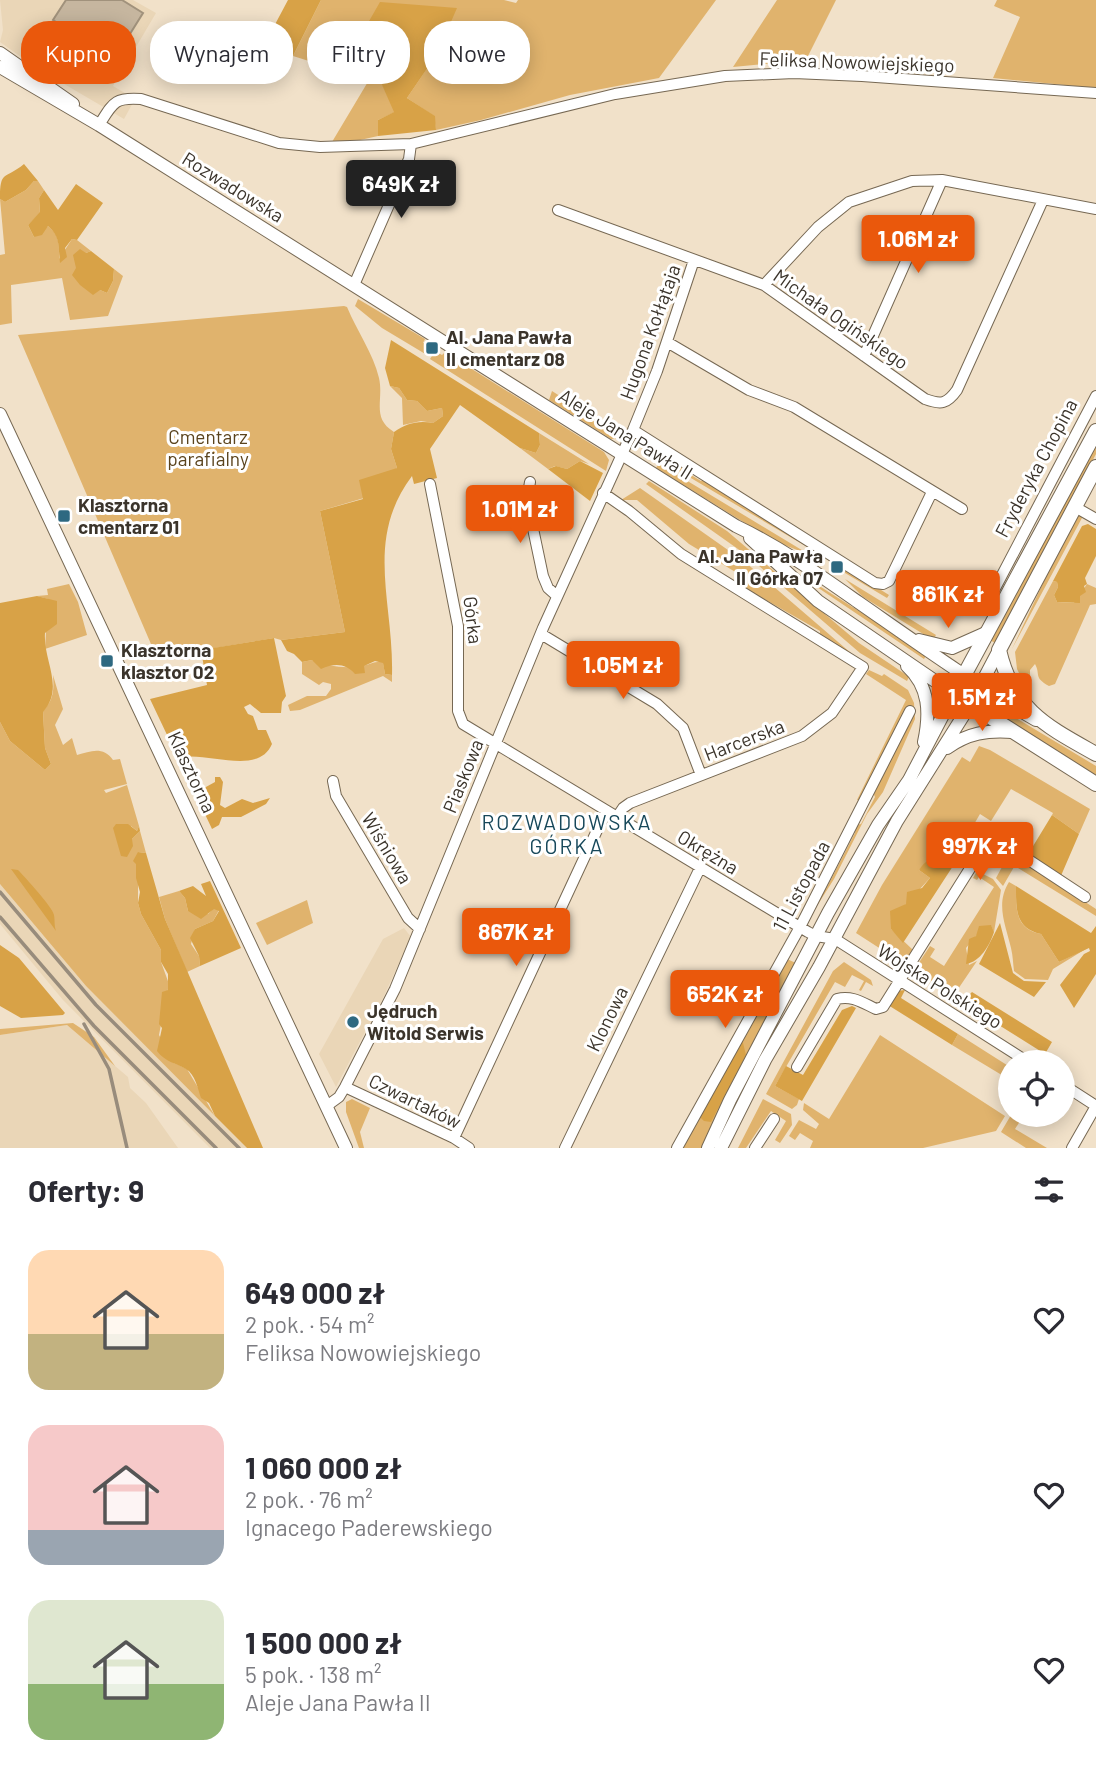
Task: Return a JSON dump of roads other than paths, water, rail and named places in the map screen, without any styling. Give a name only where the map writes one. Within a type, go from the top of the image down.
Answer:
[{"type":"main road","name":"Fryderyka Chopina","points":[[954,694],[1096,431]]},
{"type":"main road","points":[[1042,723],[1011,687],[999,650],[1096,467]]},
{"type":"main road","name":"Aleje Jana Pawła II","points":[[954,694],[1096,784]]},
{"type":"main road","name":"Aleje Jana Pawła II","points":[[1042,723],[1096,754]]},
{"type":"street","name":"Rozwadowska","points":[[0,53],[95,122]]},
{"type":"street","name":"Rozwadowska","points":[[0,67],[95,122],[354,285]]},
{"type":"street","name":"Feliksa Nowowiejskiego","points":[[95,122],[114,102],[122,98],[141,99],[279,143],[320,147],[411,144],[615,94],[725,76],[794,73],[862,76],[1096,93]]},
{"type":"street","points":[[354,285],[409,159],[411,144]]},
{"type":"street","points":[[864,356],[942,180]]},
{"type":"street","points":[[764,285],[818,227],[849,202],[912,181],[942,180],[1096,209]]},
{"type":"street","name":"Michała Ogińskiego","points":[[558,210],[764,285],[925,399],[943,403],[949,401],[957,390],[1043,200]]},
{"type":"street","name":"Hugona Kołłątaja","points":[[621,454],[667,342],[694,260]]},
{"type":"street","name":"Aleje Jana Pawła II","points":[[354,285],[736,526],[799,560],[964,676],[1042,723]]},
{"type":"street","points":[[667,342],[749,390],[794,407],[962,509]]},
{"type":"street","name":"Fryderyka Chopina","points":[[990,596],[1096,396]]},
{"type":"street","name":"Klasztorna","points":[[0,414],[346,1148]]},
{"type":"street","points":[[633,430],[875,583],[883,584],[889,581],[932,492]]},
{"type":"street","name":"Piaskowa","points":[[328,1105],[336,1100],[345,1087],[394,989],[557,596],[621,454]]},
{"type":"street","points":[[530,482],[527,500],[543,576],[550,590],[557,596]]},
{"type":"street","name":"Górka","points":[[430,484],[458,626],[459,715],[468,728],[496,743]]},
{"type":"street","name":"Harcerska","points":[[603,493],[681,554],[863,667],[835,709],[809,732],[630,803],[623,807],[617,817]]},
{"type":"street","points":[[1075,507],[1096,519]]},
{"type":"street","name":"Aleje Jana Pawła II","points":[[736,526],[818,601],[954,694]]},
{"type":"street","points":[[909,637],[952,648],[988,632]]},
{"type":"street","points":[[541,634],[657,704],[683,729],[702,775]]},
{"type":"street","points":[[888,649],[911,670],[926,695],[930,718],[921,758]]},
{"type":"street","points":[[721,1148],[765,1060],[835,939],[897,821],[981,687],[999,650]]},
{"type":"street","points":[[708,1148],[730,1100],[816,936],[867,843],[921,758],[954,694]]},
{"type":"street","name":"11 Listopada","points":[[677,1148],[800,927],[910,711]]},
{"type":"street","points":[[941,752],[962,737],[975,733],[1013,732]]},
{"type":"street","name":"Okrężna","points":[[496,743],[800,927],[816,936],[835,939]]},
{"type":"street","name":"Wiśniowa","points":[[333,781],[336,796],[408,918],[420,929]]},
{"type":"street","points":[[454,1138],[606,811]]},
{"type":"street","points":[[797,1067],[837,999],[845,997],[876,1009],[883,1007],[991,835],[1085,897]]},
{"type":"street","name":"Klonowa","points":[[565,1148],[700,868]]},
{"type":"street","name":"Wojska Polskiego","points":[[835,939],[1009,1050]]},
{"type":"street","name":"Czwartaków","points":[[345,1087],[454,1138],[469,1148]]},
{"type":"street","points":[[1072,1148],[1096,1106],[1075,1092]]},
{"type":"street","points":[[755,1148],[774,1119]]},
{"type":"railway","points":[[0,892],[96,1005],[239,1148]]},
{"type":"railway","points":[[0,917],[94,1026],[216,1148]]},
{"type":"railway","points":[[84,1024],[109,1069],[127,1148]]},
{"type":"place","name":"Al. Jana Pawła II cmentarz 08","points":[[432,348]]},
{"type":"place","name":"Klasztorna cmentarz 01","points":[[64,516]]},
{"type":"place","name":"Al. Jana Pawła II Górka 07","points":[[837,567]]},
{"type":"place","name":"Klasztorna klasztor 02","points":[[107,661]]},
{"type":"place","name":"Jędruch Witold Serwis","points":[[353,1022]]},
{"type":"district","name":"ROZWADOWSKA GÓRKA","points":[[567,835]]},
{"type":"park label","name":"Cmentarz parafialny","points":[[208,448]]}]
